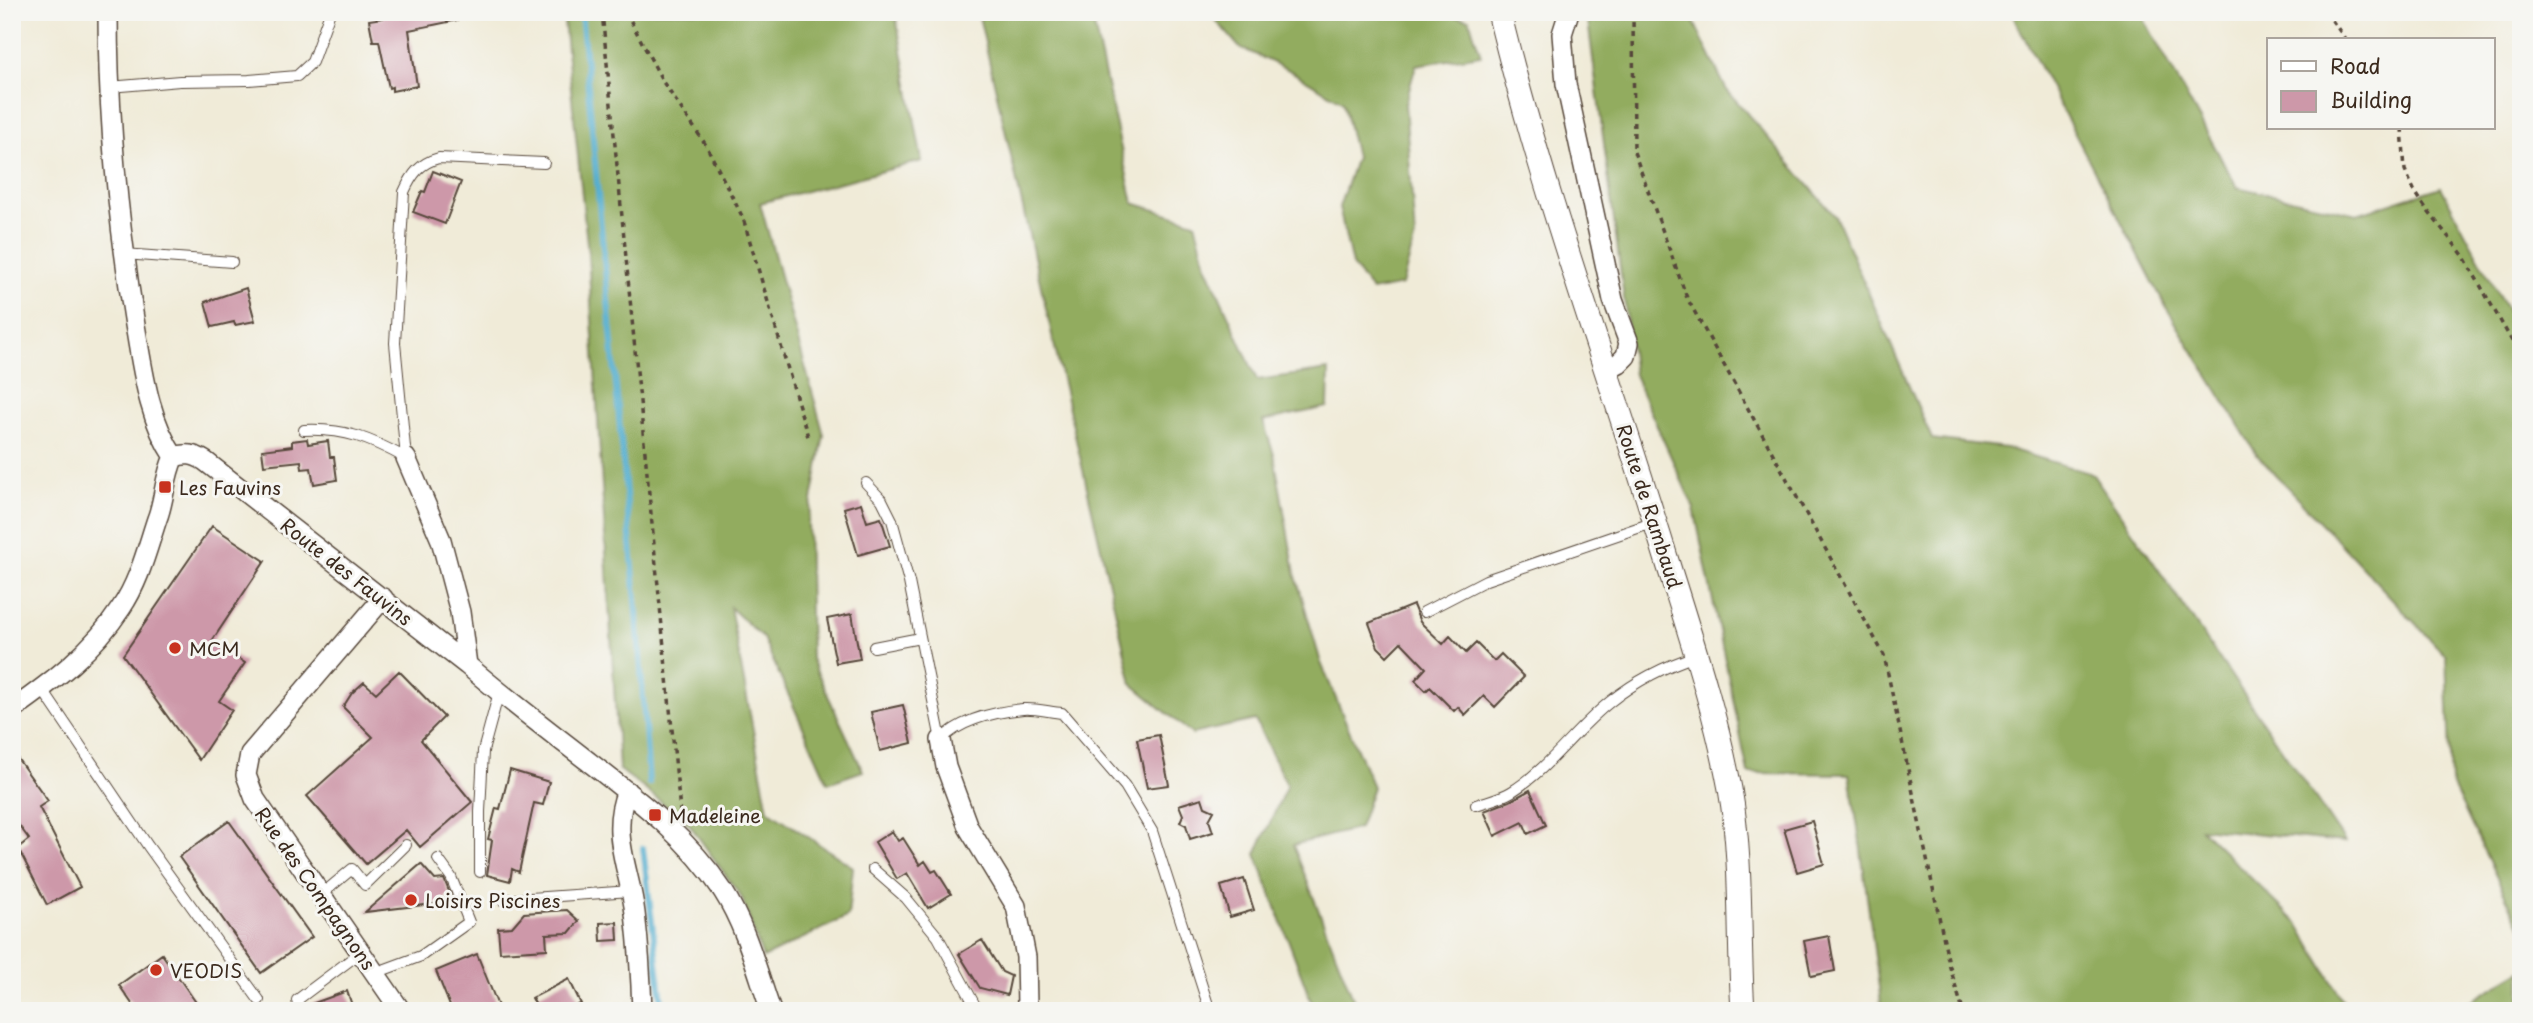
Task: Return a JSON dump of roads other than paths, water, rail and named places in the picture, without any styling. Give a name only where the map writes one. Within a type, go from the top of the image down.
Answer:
[{"type":"street","points":[[12,710],[42,689],[99,638],[123,607],[140,570],[160,513],[168,470],[174,457],[157,428],[146,387],[124,254],[108,87],[108,12]]},
{"type":"street","name":"Route de Rambaud","points":[[1499,12],[1532,135],[1655,522],[1718,735],[1730,790],[1740,885],[1743,1011]]},
{"type":"street","points":[[1569,12],[1562,34],[1566,84],[1613,300],[1629,343],[1626,356],[1606,370]]},
{"type":"street","name":"Route des Fauvins","points":[[174,457],[195,455],[383,598],[627,791],[683,840],[724,893],[742,931],[771,1011]]},
{"type":"street","points":[[406,458],[441,540],[460,612],[467,665]]},
{"type":"street","name":"Rue des Compagnons","points":[[383,598],[250,754],[247,775],[255,799],[401,1011]]},
{"type":"street","points":[[941,740],[946,767],[968,827],[1016,906],[1026,957],[1025,1011]]},
{"type":"street","points":[[627,791],[621,806],[618,827],[639,949],[642,1011]]},
{"type":"lane","points":[[108,87],[297,76],[312,62],[330,12]]},
{"type":"lane","points":[[406,458],[394,343],[400,218],[407,185],[425,162],[439,158],[544,163]]},
{"type":"lane","points":[[124,254],[232,262]]},
{"type":"lane","points":[[304,430],[330,428],[373,440],[406,458]]},
{"type":"lane","points":[[866,483],[882,500],[892,520],[909,582],[941,740]]},
{"type":"lane","points":[[1424,612],[1486,579],[1655,522]]},
{"type":"lane","points":[[874,647],[920,638]]},
{"type":"lane","points":[[1476,805],[1510,793],[1542,769],[1610,702],[1632,687],[1675,663],[1696,655]]},
{"type":"lane","points":[[42,689],[148,846],[259,1000]]},
{"type":"lane","points":[[480,872],[483,751],[499,692]]},
{"type":"lane","points":[[941,740],[952,729],[976,719],[1025,709],[1062,713],[1125,786],[1152,831],[1210,1011]]},
{"type":"lane","points":[[322,894],[352,869],[365,885],[406,845]]},
{"type":"lane","points":[[375,973],[421,956],[469,922],[452,877],[438,859]]},
{"type":"lane","points":[[873,869],[906,898],[938,937],[978,1011]]},
{"type":"lane","points":[[502,900],[631,891]]},
{"type":"lane","points":[[299,1011],[297,1000],[361,952]]},
{"type":"waterway","points":[[581,12],[636,600],[649,783]]},
{"type":"waterway","points":[[643,848],[663,1011]]},
{"type":"place","name":"Les Fauvins","points":[[165,487]]},
{"type":"place","name":"MCM","points":[[175,648]]},
{"type":"place","name":"Madeleine","points":[[655,815]]},
{"type":"place","name":"Loisirs Piscines","points":[[411,900]]},
{"type":"place","name":"VEODIS","points":[[156,970]]}]
